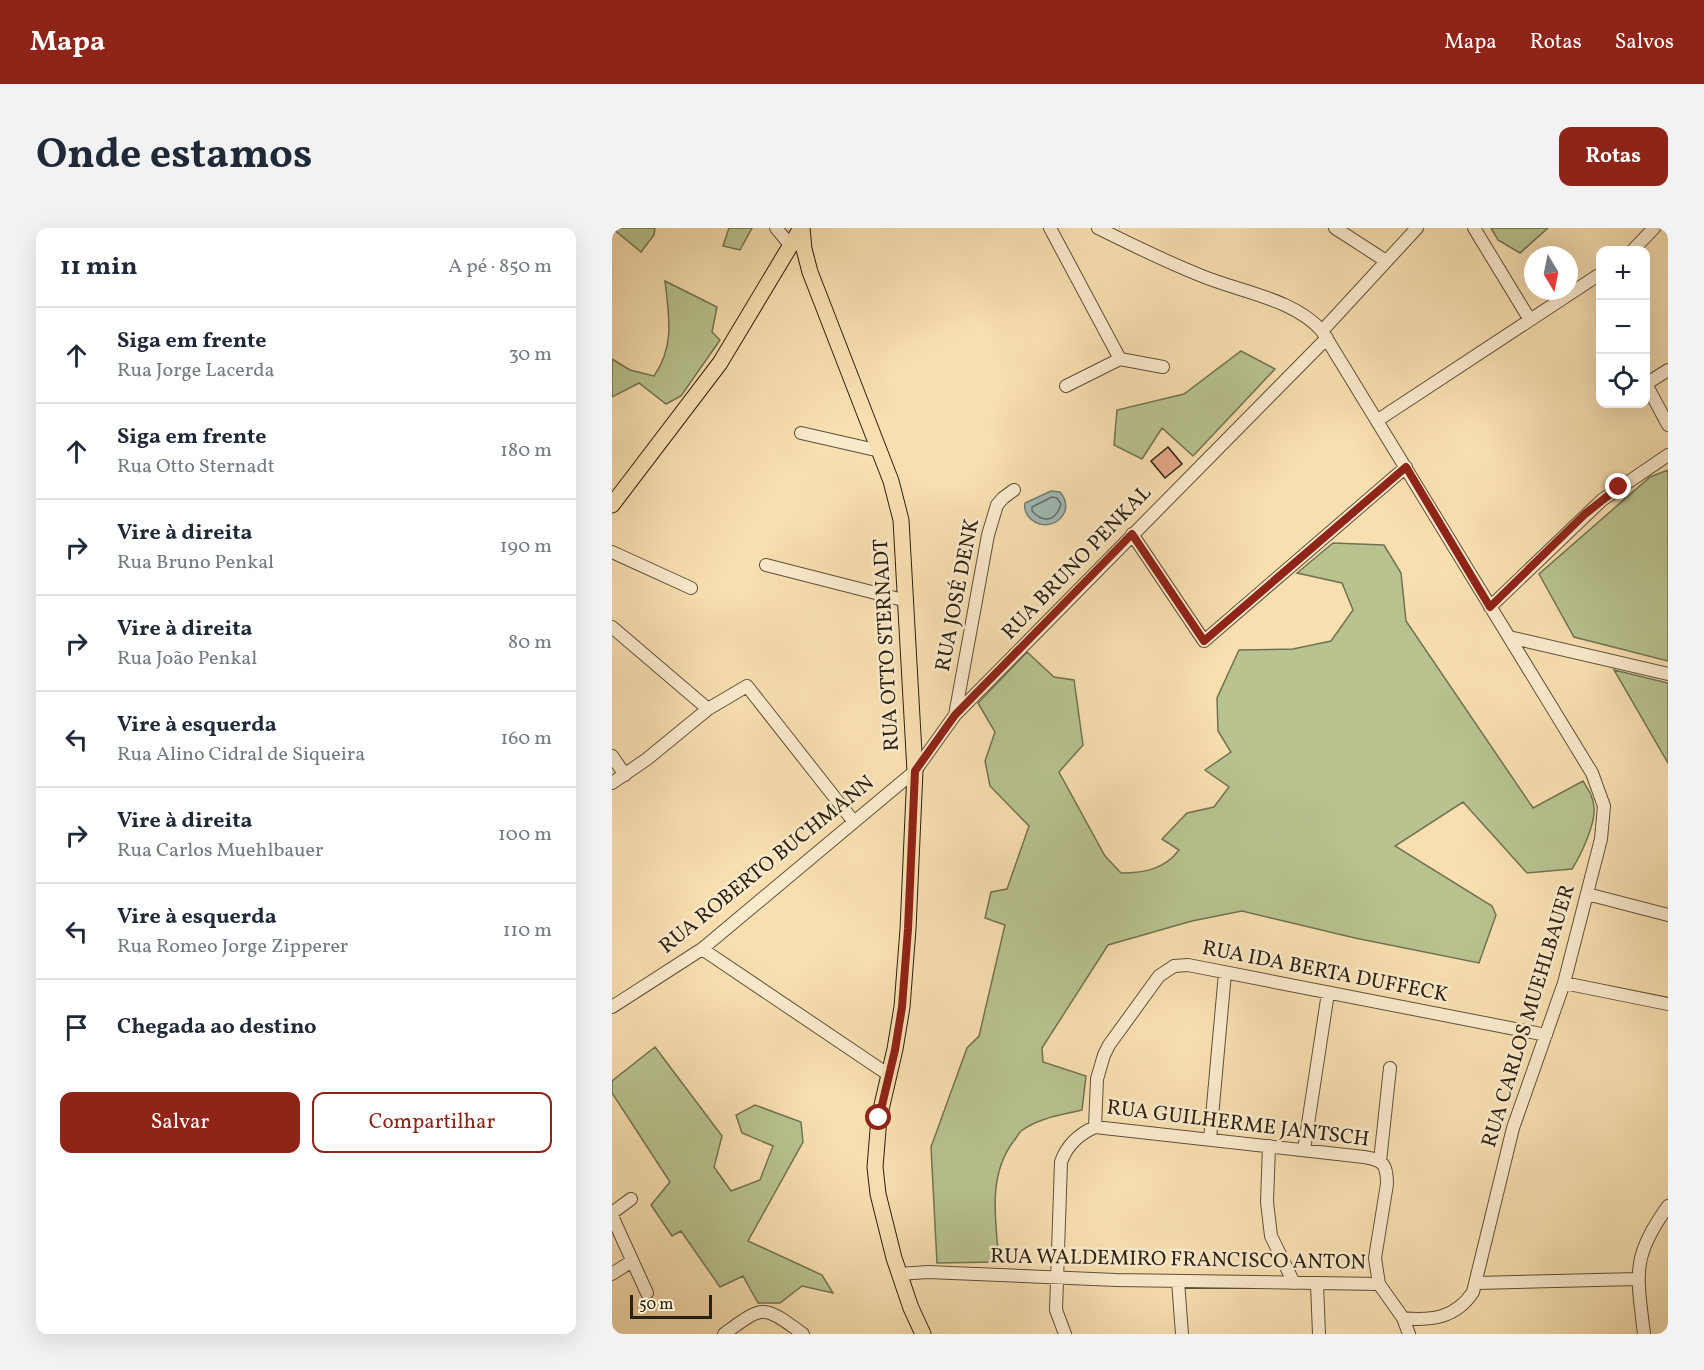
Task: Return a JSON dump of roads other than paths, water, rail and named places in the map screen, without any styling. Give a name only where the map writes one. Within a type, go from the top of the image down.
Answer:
[{"type":"main road","points":[[612,505],[720,363],[802,228]]},
{"type":"main road","name":"RUA OTTO STERNADT","points":[[802,228],[810,272],[880,451],[898,505],[907,601],[915,771],[899,1029],[879,1118],[875,1167],[878,1194],[899,1274],[923,1334]]},
{"type":"street","points":[[776,228],[791,246]]},
{"type":"street","points":[[1050,228],[1120,359]]},
{"type":"street","name":"RUA CARLOS MUEHLBAUER","points":[[1098,228],[1203,277],[1292,308],[1307,316],[1324,334],[1592,773],[1602,794],[1605,818],[1587,894],[1564,983],[1513,1128],[1476,1282]]},
{"type":"street","points":[[1335,228],[1386,261]]},
{"type":"street","name":"RUA BRUNO PENKAL","points":[[915,771],[955,715],[1324,334],[1417,228]]},
{"type":"street","points":[[1474,228],[1530,320]]},
{"type":"street","points":[[1637,246],[1654,228]]},
{"type":"street","points":[[1378,420],[1596,277]]},
{"type":"street","points":[[1066,386],[1120,359],[1163,367]]},
{"type":"street","points":[[1650,381],[1668,370]]},
{"type":"street","points":[[1650,391],[1668,425]]},
{"type":"street","points":[[801,433],[880,451]]},
{"type":"street","points":[[1490,607],[1602,500],[1668,455]]},
{"type":"street","points":[[1132,534],[1204,641],[1406,467]]},
{"type":"street","name":"RUA JOSÉ DENK","points":[[955,715],[988,535],[997,505],[1014,490]]},
{"type":"street","points":[[612,552],[691,588]]},
{"type":"street","points":[[766,566],[907,601]]},
{"type":"street","points":[[612,627],[708,709]]},
{"type":"street","points":[[1509,637],[1668,674]]},
{"type":"street","points":[[612,783],[708,709],[747,687],[854,822]]},
{"type":"street","points":[[612,756],[625,774]]},
{"type":"street","name":"RUA ROBERTO BUCHMANN","points":[[612,1007],[702,949],[915,771]]},
{"type":"street","points":[[1587,894],[1668,915]]},
{"type":"street","points":[[702,949],[889,1075]]},
{"type":"street","name":"RUA IDA BERTA DUFFECK","points":[[1095,1127],[1097,1079],[1104,1055],[1159,976],[1166,970],[1182,965],[1546,1035]]},
{"type":"street","points":[[1210,1139],[1225,973]]},
{"type":"street","points":[[1564,983],[1668,1004]]},
{"type":"street","points":[[1304,1150],[1328,993]]},
{"type":"street","points":[[1380,1161],[1390,1068]]},
{"type":"street","name":"RUA GUILHERME JANTSCH","points":[[1065,1334],[1056,1310],[1061,1162],[1064,1153],[1076,1138],[1095,1127],[1364,1156],[1380,1161],[1388,1174],[1388,1184],[1375,1258],[1379,1284]]},
{"type":"street","points":[[1269,1146],[1267,1202],[1271,1236],[1294,1283]]},
{"type":"street","points":[[631,1199],[612,1215],[647,1293]]},
{"type":"street","points":[[1644,1334],[1638,1268],[1643,1247],[1668,1206]]},
{"type":"street","points":[[612,1274],[632,1261]]},
{"type":"street","name":"RUA WALDEMIRO FRANCISCO ANTON","points":[[899,1274],[928,1272],[1057,1278],[1379,1284],[1403,1318],[1409,1334]]},
{"type":"street","points":[[1403,1318],[1430,1319],[1452,1312],[1468,1299],[1476,1282],[1638,1279]]},
{"type":"street","points":[[1178,1281],[1182,1334]]},
{"type":"street","points":[[1317,1284],[1319,1334]]},
{"type":"street","points":[[724,1334],[753,1312],[760,1311],[770,1312],[803,1334]]},
{"type":"water","points":[[1051,491],[1060,492],[1065,500],[1066,508],[1058,520],[1043,525],[1028,516],[1025,503]]}]
